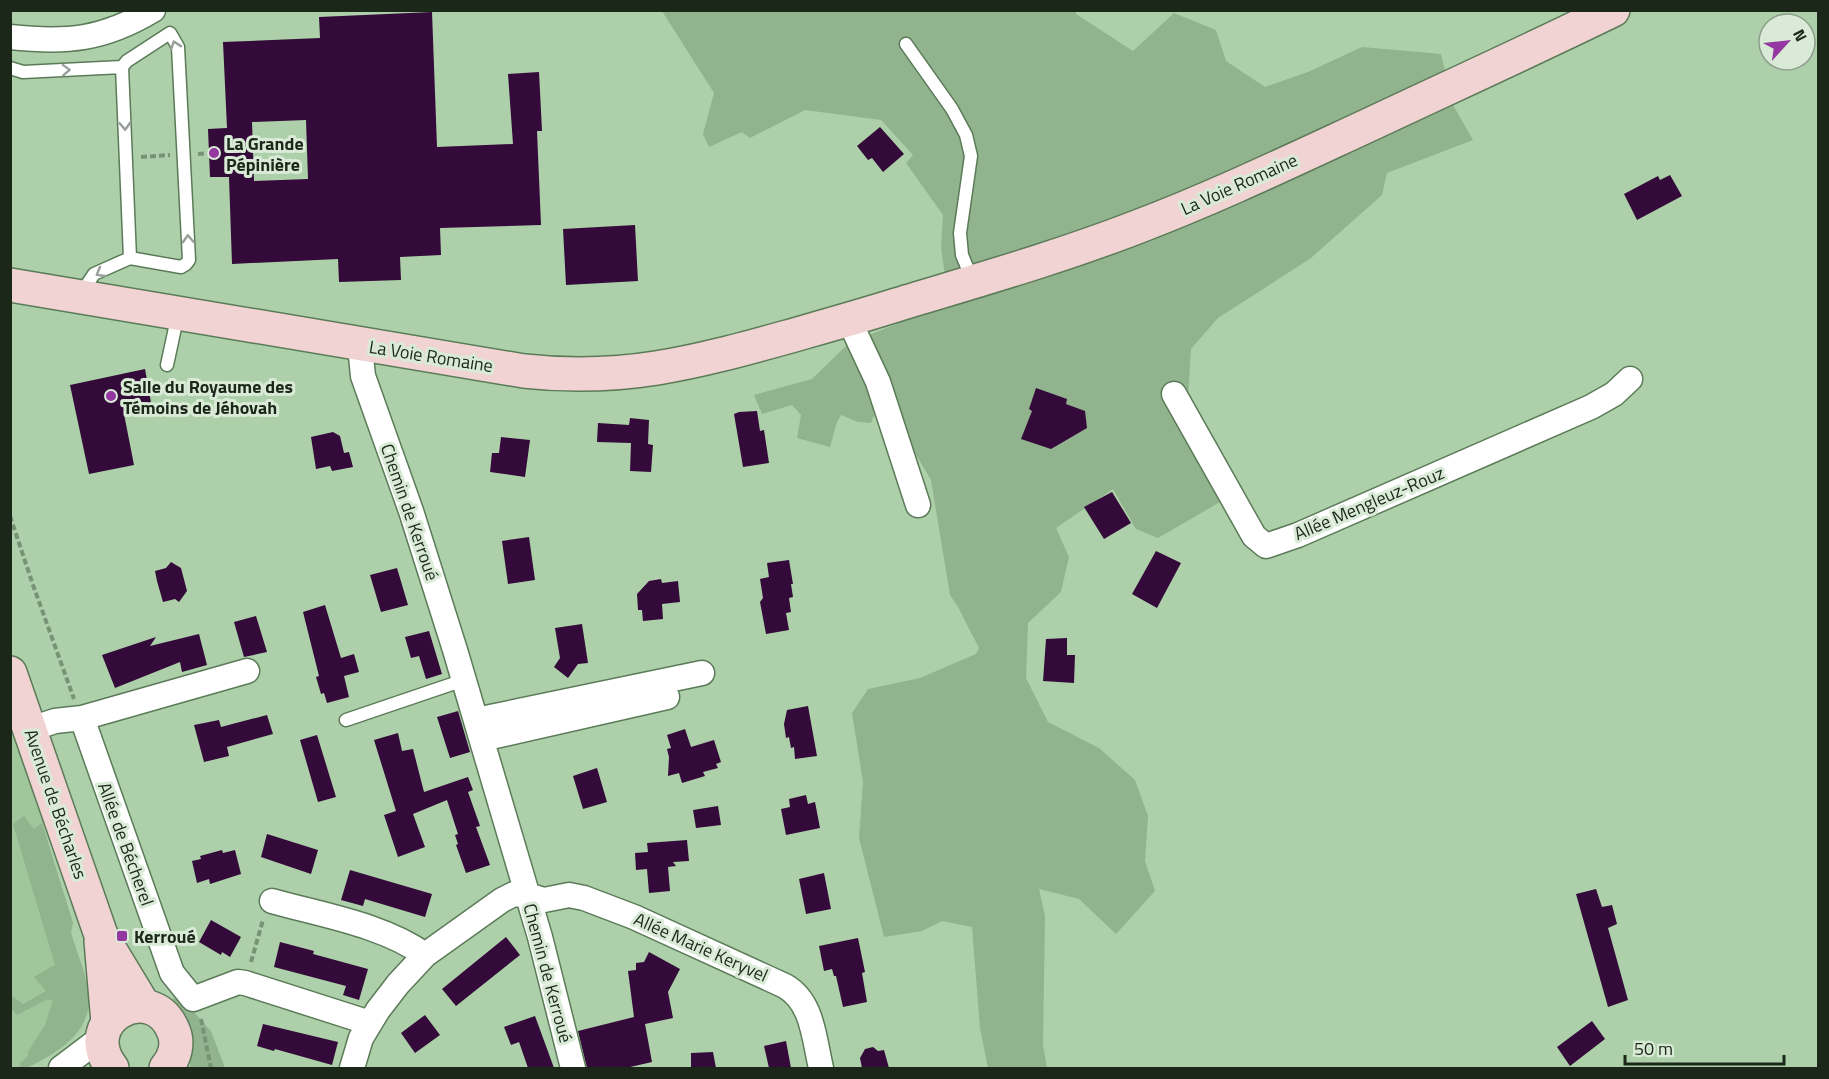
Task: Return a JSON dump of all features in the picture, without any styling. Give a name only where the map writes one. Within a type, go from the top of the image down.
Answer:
[{"type":"street","points":[[10,37],[51,40],[88,38],[112,30],[153,10]]},
{"type":"street","name":"La Voie Romaine","points":[[10,285],[524,371],[579,376],[609,375],[669,367],[721,356],[849,320],[1078,249],[1199,203],[1453,87],[1613,10]]},
{"type":"street","points":[[849,320],[878,382],[918,505]]},
{"type":"street","name":"Chemin de Kerroué","points":[[362,344],[363,376],[411,511],[479,729],[551,975],[573,1068]]},
{"type":"street","name":"Allée Mengleuz-Rouz","points":[[1174,394],[1254,536],[1266,546],[1298,535],[1592,407],[1614,394],[1630,379]]},
{"type":"street","points":[[21,724],[81,718],[247,671]]},
{"type":"street","name":"Avenue de Bécharles","points":[[10,673],[21,724],[101,935],[151,1008],[165,1017],[175,1034],[176,1044],[169,1067]]},
{"type":"street","points":[[479,729],[695,682]]},
{"type":"street","name":"Allée de Bécherel","points":[[81,718],[172,973],[193,999],[238,982],[246,983]]},
{"type":"street","name":"Allée Marie Keryvel","points":[[352,1068],[361,1038],[369,1023],[398,984],[425,955],[502,900],[514,894],[544,900],[574,896],[611,907],[796,992],[803,1001],[811,1023],[821,1068]]},
{"type":"street","points":[[272,901],[384,933],[409,944],[425,955]]},
{"type":"street","name":"Avenue de Bécharles","points":[[101,935],[105,1059],[112,1068]]},
{"type":"street","points":[[61,1068],[105,1030],[123,1010],[132,1006],[151,1008],[172,973]]},
{"type":"street","points":[[246,983],[369,1023]]},
{"type":"lane","points":[[79,297],[94,274],[130,258],[181,267],[189,260],[178,47],[170,33],[127,62],[122,68],[130,258]]},
{"type":"lane","points":[[906,44],[952,109],[966,135],[971,156],[960,233],[962,255],[973,282]]},
{"type":"lane","points":[[10,68],[23,72],[122,68]]},
{"type":"lane","points":[[167,365],[178,313]]},
{"type":"lane","points":[[346,720],[464,680]]},
{"type":"path","points":[[10,516],[81,718]]},
{"type":"path","points":[[246,983],[265,912],[272,901]]},
{"type":"shaded area","points":[[662,11],[1075,11],[1076,14],[1133,51],[1174,13],[1216,30],[1226,61],[1265,87],[1308,72],[1362,47],[1441,54],[1453,105],[1473,140],[1387,173],[1382,195],[1311,258],[1218,318],[1191,349],[1188,398],[1227,498],[1158,538],[1136,529],[1113,489],[1056,528],[1069,557],[1061,592],[1028,623],[1026,678],[1048,722],[1099,748],[1135,780],[1148,816],[1145,861],[1155,891],[1116,934],[1079,899],[1039,889],[1045,916],[1043,1045],[1047,1068],[988,1068],[980,1028],[972,927],[942,921],[922,931],[884,937],[859,838],[863,782],[852,713],[868,689],[920,678],[976,654],[979,648],[950,595],[931,480],[899,426],[873,404],[874,416],[871,423],[858,422],[841,415],[830,447],[797,438],[801,415],[792,405],[762,414],[754,395],[812,379],[849,343],[949,303],[941,248],[943,215],[906,163],[913,155],[881,120],[805,110],[750,138],[742,132],[709,147],[703,134],[714,93]]},
{"type":"shaded area","points":[[10,705],[18,725],[52,857],[73,923],[71,933],[89,996],[88,1009],[82,1027],[72,1039],[57,1051],[26,1068],[10,1068]]},
{"type":"shaded area","points":[[24,816],[34,829],[42,823],[73,923],[71,933],[89,996],[84,1021],[70,1041],[48,1056],[26,1068],[21,1068],[20,1063],[28,1056],[28,1052],[45,1025],[53,1000],[46,1000],[17,1015],[11,1008],[11,995],[23,1004],[46,991],[34,977],[55,965],[13,824]]},
{"type":"shaded area","points":[[180,997],[211,1031],[225,1068],[190,1068],[190,1027],[185,1014],[172,999]]},
{"type":"building","points":[[432,12],[437,147],[513,144],[508,74],[539,72],[542,131],[537,131],[541,225],[440,228],[441,255],[400,257],[401,280],[339,282],[338,259],[232,264],[229,177],[210,177],[208,129],[227,128],[223,42],[320,38],[319,17]],"holes":[[[306,120],[308,179],[254,181],[252,122]]]},
{"type":"building","points":[[880,127],[904,154],[883,172],[872,158],[868,160],[857,146]]},
{"type":"building","points":[[1670,175],[1682,196],[1637,220],[1624,194],[1658,176],[1660,180]]},
{"type":"building","points":[[635,225],[638,281],[566,285],[563,229]]},
{"type":"building","points":[[145,369],[152,408],[124,414],[134,465],[89,474],[70,385]]},
{"type":"building","points":[[1036,388],[1067,399],[1066,404],[1085,411],[1087,428],[1051,449],[1021,439],[1032,411],[1029,409]]},
{"type":"building","points":[[757,411],[760,431],[764,430],[769,463],[743,467],[734,414]]},
{"type":"building","points":[[630,418],[649,420],[648,444],[653,445],[651,472],[630,471],[631,443],[597,442],[598,423],[629,425]]},
{"type":"building","points":[[333,432],[340,436],[344,453],[349,452],[353,467],[332,471],[330,466],[316,469],[311,437]]},
{"type":"building","points":[[501,437],[530,440],[525,477],[490,472],[492,453],[499,453]]},
{"type":"building","points":[[1112,492],[1131,523],[1104,539],[1084,507]]},
{"type":"building","points":[[529,537],[535,580],[508,584],[502,541]]},
{"type":"building","points":[[1156,551],[1181,563],[1157,608],[1132,594]]},
{"type":"building","points":[[789,560],[793,597],[789,598],[791,612],[786,613],[789,630],[766,634],[760,602],[763,598],[760,579],[769,577],[767,563]]},
{"type":"building","points":[[171,562],[181,568],[187,591],[179,602],[175,599],[163,602],[155,571],[166,568]]},
{"type":"building","points":[[397,568],[408,605],[381,612],[370,575]]},
{"type":"building","points":[[661,579],[662,583],[678,581],[680,602],[662,604],[663,619],[643,621],[642,610],[638,610],[637,594],[649,581]]},
{"type":"building","points":[[325,605],[341,658],[354,654],[359,672],[344,676],[349,697],[327,703],[324,693],[321,694],[316,677],[319,676],[303,612]]},
{"type":"building","points":[[256,616],[267,652],[244,657],[234,622]]},
{"type":"building","points":[[582,624],[588,663],[578,664],[568,678],[554,667],[560,658],[555,628]]},
{"type":"building","points":[[429,631],[442,674],[426,679],[419,656],[411,658],[405,637]]},
{"type":"building","points":[[199,634],[207,665],[182,672],[180,662],[115,688],[102,655],[156,637],[150,646]]},
{"type":"building","points":[[1067,638],[1067,655],[1075,655],[1074,683],[1043,681],[1046,639]]},
{"type":"building","points":[[808,706],[817,756],[795,759],[794,747],[791,748],[789,737],[786,738],[784,724],[787,710]]},
{"type":"building","points":[[458,711],[470,752],[450,758],[437,717]]},
{"type":"building","points":[[267,715],[273,734],[227,747],[229,756],[204,762],[194,725],[219,720],[221,727]]},
{"type":"building","points":[[685,729],[691,747],[714,740],[721,762],[716,764],[718,768],[703,772],[705,776],[682,783],[679,773],[668,776],[667,749],[671,748],[667,735]]},
{"type":"building","points":[[398,733],[402,751],[413,749],[424,792],[468,777],[473,790],[468,792],[480,826],[476,827],[490,865],[466,873],[456,845],[458,844],[455,835],[458,834],[447,800],[413,814],[425,847],[398,857],[384,815],[396,811],[374,740]]},
{"type":"building","points":[[317,735],[336,797],[318,802],[300,740]]},
{"type":"building","points":[[597,768],[607,802],[583,809],[573,776]]},
{"type":"building","points":[[806,795],[808,804],[815,802],[820,828],[786,835],[781,809],[790,807],[789,799]]},
{"type":"building","points":[[718,806],[721,825],[696,828],[693,810]]},
{"type":"building","points":[[267,834],[318,850],[311,874],[261,857]]},
{"type":"building","points":[[687,840],[689,861],[673,862],[676,866],[668,867],[670,891],[649,893],[647,869],[636,870],[635,853],[648,852],[647,843]]},
{"type":"building","points":[[222,850],[223,853],[235,850],[241,874],[210,884],[209,879],[197,883],[192,861],[201,859],[200,856]]},
{"type":"building","points":[[350,870],[432,894],[425,917],[365,899],[363,906],[341,900]]},
{"type":"building","points":[[824,873],[831,909],[806,914],[799,879]]},
{"type":"building","points":[[1596,889],[1602,907],[1612,905],[1617,924],[1608,928],[1628,1000],[1608,1007],[1576,894]]},
{"type":"building","points":[[211,920],[241,937],[230,957],[222,952],[221,955],[199,942]]},
{"type":"building","points":[[506,937],[520,955],[456,1006],[442,989]]},
{"type":"building","points":[[858,938],[865,972],[862,973],[867,1002],[843,1007],[836,976],[832,969],[824,971],[819,946]]},
{"type":"building","points":[[280,942],[368,969],[359,1000],[343,995],[346,986],[274,967]]},
{"type":"building","points":[[649,952],[680,969],[668,992],[673,1018],[645,1024],[652,1062],[626,1068],[587,1068],[578,1031],[634,1017],[628,971],[636,970],[636,963],[644,962]]},
{"type":"building","points":[[425,1015],[440,1035],[415,1053],[401,1033]]},
{"type":"building","points":[[535,1016],[554,1068],[528,1068],[519,1042],[511,1045],[504,1027]]},
{"type":"building","points":[[1592,1021],[1605,1039],[1570,1066],[1557,1047]]},
{"type":"building","points":[[263,1024],[338,1042],[332,1065],[257,1046]]},
{"type":"building","points":[[786,1041],[791,1068],[769,1068],[764,1046]]},
{"type":"building","points":[[873,1047],[878,1051],[884,1050],[889,1068],[862,1068],[860,1058],[865,1049]]},
{"type":"building","points":[[713,1052],[716,1068],[691,1068],[691,1053]]},
{"type":"place","name":"La Grande Pépinière","points":[[214,153]]},
{"type":"place","name":"Salle du Royaume des Témoins de Jéhovah","points":[[111,396]]},
{"type":"place","name":"Kerroué","points":[[122,936]]}]
